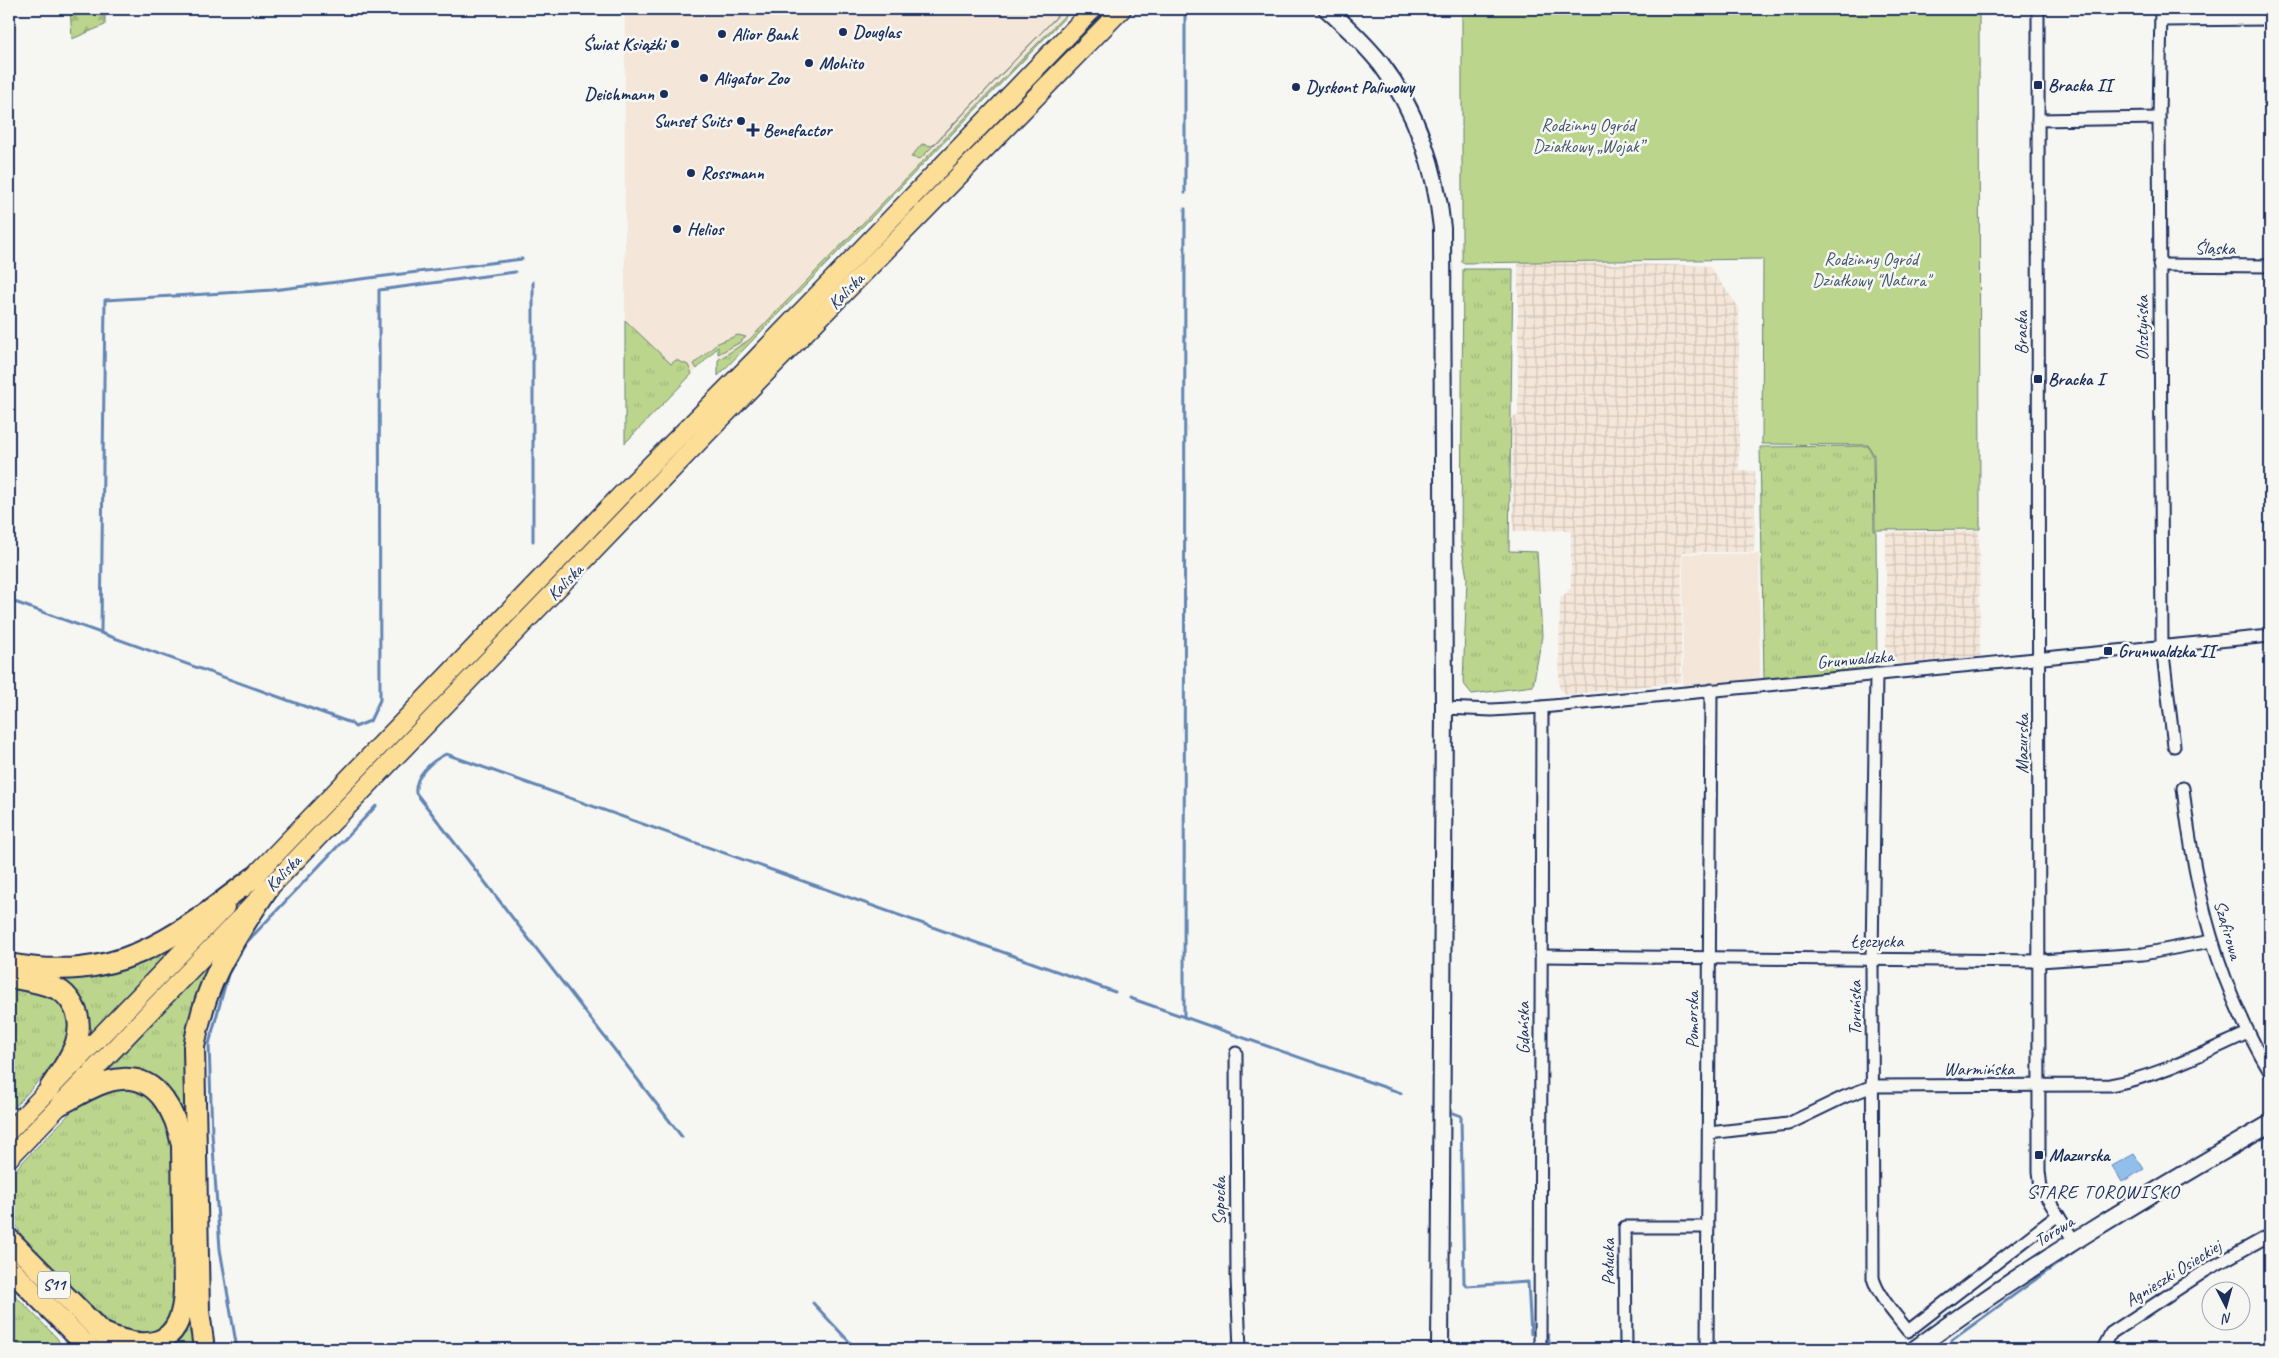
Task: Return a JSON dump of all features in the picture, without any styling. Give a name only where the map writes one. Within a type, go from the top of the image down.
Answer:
[{"type":"highway","points":[[9,964],[58,969],[89,967],[131,957],[173,937],[261,883]]},
{"type":"highway","points":[[204,1349],[199,1311],[194,1047],[199,1015],[209,986],[261,883]]},
{"type":"highway","points":[[9,977],[45,984],[59,990],[69,998],[76,1010],[80,1023],[77,1040],[55,1096]]},
{"type":"highway","points":[[55,1096],[122,1079],[138,1081],[151,1088],[171,1108],[182,1145],[184,1290],[180,1321],[172,1332],[161,1340],[147,1344],[120,1340],[99,1331]]},
{"type":"highway","name":"S11","points":[[9,1239],[119,1349]]},
{"type":"highway","name":"S11","points":[[9,1268],[90,1349]]},
{"type":"highway","points":[[57,1318],[71,1349]]},
{"type":"main road","name":"Kaliska","points":[[261,883],[621,495],[754,361],[1093,9]]},
{"type":"main road","name":"Kaliska","points":[[9,1158],[55,1096],[261,883],[1122,9]]},
{"type":"main road","name":"Kaliska","points":[[9,1131],[55,1096]]},
{"type":"street","points":[[1327,9],[1366,47],[1394,84],[1421,138],[1436,188],[1442,228],[1444,708],[1440,1349]]},
{"type":"street","name":"Bracka","points":[[2038,9],[2039,658]]},
{"type":"street","points":[[2161,14],[2270,19]]},
{"type":"street","name":"Olsztyńska","points":[[2161,14],[2159,265],[2162,646]]},
{"type":"street","points":[[2038,120],[2159,118]]},
{"type":"street","name":"Śląska","points":[[2159,265],[2270,266]]},
{"type":"street","name":"Grunwaldzka","points":[[1444,708],[1492,710],[1542,707],[2270,636]]},
{"type":"street","points":[[2162,646],[2174,746]]},
{"type":"street","name":"Mazurska","points":[[2039,658],[2039,1170],[2041,1188],[2074,1241]]},
{"type":"street","name":"Toruńska","points":[[1876,674],[1872,958],[1873,1278],[1885,1302],[1908,1331],[2058,1215]]},
{"type":"street","name":"Pomorska","points":[[1707,1349],[1711,690]]},
{"type":"street","name":"Gdańska","points":[[1540,1349],[1542,707]]},
{"type":"street","name":"Szafirowa","points":[[2183,788],[2189,843],[2211,941],[2227,987],[2248,1033],[2270,1072]]},
{"type":"street","name":"Łęczycka","points":[[1541,956],[1710,959],[2040,960],[2143,954],[2211,941]]},
{"type":"street","name":"Warmińska","points":[[1709,1133],[1788,1124],[1844,1097],[1873,1086],[2110,1085],[2146,1077],[2248,1033]]},
{"type":"street","name":"Sopocka","points":[[1236,1053],[1237,1278],[1240,1349]]},
{"type":"street","name":"Torowa","points":[[1915,1349],[2008,1283],[2074,1241],[2270,1124]]},
{"type":"street","name":"Pałucka","points":[[1626,1349],[1625,1227],[1708,1227]]},
{"type":"street","name":"Agnieszki Osieckiej","points":[[2103,1349],[2111,1333],[2206,1271],[2270,1235]]},
{"type":"shaded area","points":[[625,9],[1073,9],[718,376],[718,347],[625,443]]},
{"type":"shaded area","points":[[1518,261],[1709,266],[1739,308],[1739,470],[1755,471],[1754,552],[1682,552],[1681,682],[1564,695],[1559,687],[1560,599],[1571,588],[1571,530],[1513,531],[1512,416],[1518,416]]},
{"type":"shaded area","points":[[1979,531],[1980,656],[1899,664],[1889,656],[1886,649],[1886,532]]},
{"type":"shaded area","points":[[1683,554],[1759,554],[1760,678],[1683,686]]},
{"type":"green space","points":[[70,9],[105,9],[105,25],[72,39]]},
{"type":"green space","points":[[1064,9],[920,159],[911,157],[922,144],[932,146]]},
{"type":"green space","points":[[1073,9],[718,376],[718,360],[749,340]]},
{"type":"green space","points":[[1462,9],[1979,9],[1980,529],[1875,530],[1874,455],[1868,445],[1762,444],[1763,259],[1462,263]]},
{"type":"green space","points":[[1463,269],[1513,269],[1509,551],[1537,552],[1542,636],[1533,686],[1472,694],[1463,683],[1467,578],[1461,542]]},
{"type":"green space","points":[[625,320],[671,364],[676,360],[688,365],[692,374],[625,443]]},
{"type":"green space","points":[[738,335],[746,337],[718,354],[718,347],[697,369],[694,364],[718,343]]},
{"type":"green space","points":[[1868,446],[1873,456],[1874,531],[1876,531],[1877,668],[1764,679],[1760,447]]},
{"type":"green space","points":[[176,943],[86,1037],[40,974]]},
{"type":"green space","points":[[218,954],[188,1137],[176,1102],[105,1074]]},
{"type":"green space","points":[[9,983],[30,988],[61,1001],[73,1020],[59,1059],[9,1113]]},
{"type":"green space","points":[[111,1088],[138,1089],[152,1095],[173,1130],[179,1297],[166,1325],[150,1335],[127,1332],[112,1325],[26,1244],[16,1225],[9,1217],[9,1176],[79,1104]]},
{"type":"green space","points":[[9,1289],[57,1338],[63,1349],[9,1349]]},
{"type":"green space","points":[[189,1312],[197,1349],[156,1349]]},
{"type":"water","points":[[2134,1154],[2144,1169],[2122,1182],[2112,1166]]},
{"type":"waterway","points":[[1185,9],[1185,193]]},
{"type":"waterway","points":[[1184,1017],[1185,209]]},
{"type":"waterway","points":[[101,632],[105,300],[273,290],[522,259]]},
{"type":"waterway","points":[[9,600],[351,723],[355,727],[370,721],[380,700],[379,290],[515,272]]},
{"type":"waterway","points":[[533,282],[533,541]]},
{"type":"waterway","points":[[682,1137],[416,793],[416,787],[421,775],[429,765],[440,757],[446,754],[1115,992]]},
{"type":"waterway","points":[[237,1349],[220,1249],[212,1133],[209,1044],[228,974],[246,943],[376,806]]},
{"type":"waterway","points":[[1130,998],[1401,1093]]},
{"type":"waterway","points":[[1453,1113],[1461,1116],[1464,1283],[1467,1286],[1528,1282],[1531,1334]]},
{"type":"waterway","points":[[1952,1340],[2079,1248]]},
{"type":"waterway","points":[[813,1303],[856,1349]]},
{"type":"waterway","points":[[1548,1335],[1550,1349]]},
{"type":"waterway","points":[[1939,1349],[1943,1347]]},
{"type":"place","name":"Douglas","points":[[843,32]]},
{"type":"place","name":"Alior Bank","points":[[722,34]]},
{"type":"place","name":"Świat Książki","points":[[675,44]]},
{"type":"place","name":"Mohito","points":[[809,63]]},
{"type":"place","name":"Aligator Zoo","points":[[704,78]]},
{"type":"place","name":"Bracka II","points":[[2038,85]]},
{"type":"place","name":"Dyskont Paliwowy","points":[[1296,87]]},
{"type":"place","name":"Deichmann","points":[[664,94]]},
{"type":"place","name":"Sunset Suits","points":[[741,121]]},
{"type":"place","name":"Benefactor","points":[[753,130]]},
{"type":"place","name":"Rossmann","points":[[691,173]]},
{"type":"place","name":"Helios","points":[[677,229]]},
{"type":"place","name":"Bracka I","points":[[2038,379]]},
{"type":"place","name":"Grunwaldzka II","points":[[2108,651]]},
{"type":"place","name":"Mazurska","points":[[2039,1155]]},
{"type":"district","name":"STARE TOROWISKO","points":[[2103,1192]]},
{"type":"park label","name":"Rodzinny Ogród Działkowy „Wojak”","points":[[1588,135]]},
{"type":"park label","name":"Rodzinny Ogród Działkowy \"Natura\"","points":[[1871,269]]}]
